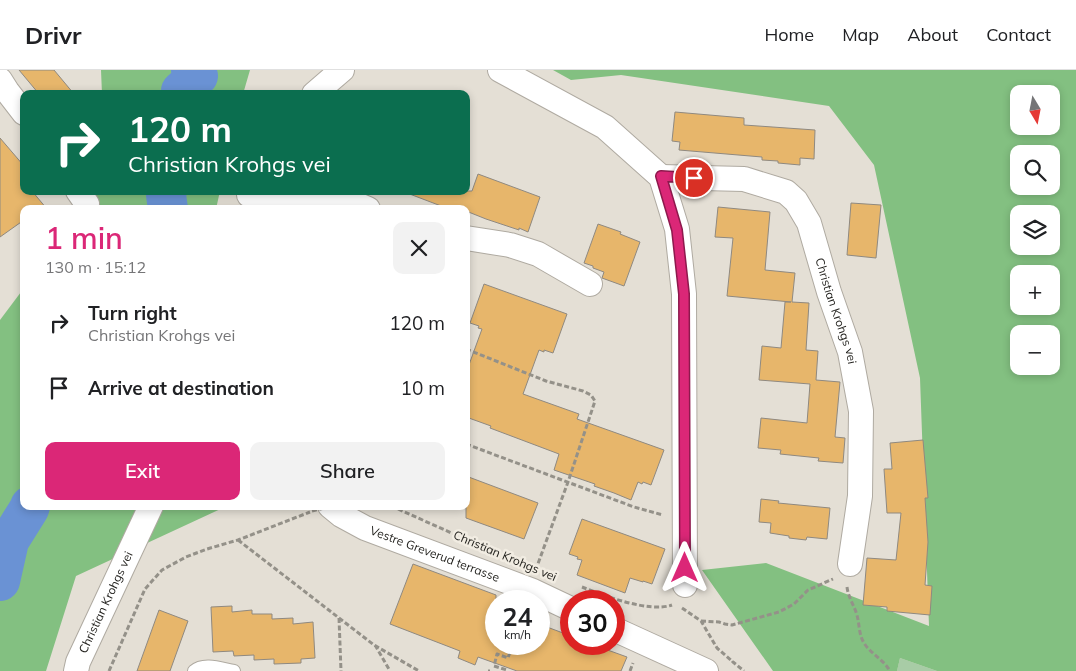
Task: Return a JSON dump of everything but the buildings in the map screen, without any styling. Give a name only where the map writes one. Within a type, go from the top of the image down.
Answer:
[{"type":"street","points":[[319,90],[342,70]]},
{"type":"street","points":[[500,70],[605,127],[661,176],[677,230],[684,294],[685,519],[680,594]]},
{"type":"street","points":[[0,80],[20,107]]},
{"type":"street","name":"Christian Krohgs vei","points":[[661,176],[744,179],[786,192],[796,200],[809,223],[829,292],[850,352],[861,410],[860,496],[848,570]]},
{"type":"street","points":[[248,198],[328,205]]},
{"type":"street","points":[[470,239],[510,245],[538,254],[590,284]]},
{"type":"street","name":"Christian Krohgs vei","points":[[76,671],[78,662],[149,510]]},
{"type":"street","name":"Vestre Greverud terrasse","points":[[330,510],[366,528],[534,591],[560,604]]},
{"type":"street","points":[[625,634],[706,671]]},
{"type":"lane","points":[[194,671],[205,666],[234,671]]},
{"type":"path","points":[[470,351],[539,379],[591,394],[595,401],[568,482]]},
{"type":"path","points":[[470,445],[634,506],[685,519]]},
{"type":"path","name":"Christian Krohgs vei","points":[[541,572],[536,569],[568,482]]},
{"type":"path","points":[[109,671],[145,589],[162,570],[186,557],[207,549],[238,540],[320,510]]},
{"type":"path","name":"Christian Krohgs vei","points":[[404,510],[463,538]]},
{"type":"path","points":[[238,540],[374,645],[419,671]]},
{"type":"path","points":[[700,621],[732,625],[779,612],[794,604],[808,590],[840,577],[848,570]]},
{"type":"path","points":[[848,570],[847,590],[856,611],[859,633],[872,653],[883,661],[890,671]]},
{"type":"path","points":[[578,586],[644,606],[666,607],[680,594],[717,648]]},
{"type":"path","points":[[339,617],[341,671]]},
{"type":"path","points":[[374,645],[390,671]]},
{"type":"path","points":[[497,655],[494,666],[506,671]]},
{"type":"path","points":[[729,666],[733,662],[744,671]]},
{"type":"green space","points":[[101,70],[250,70],[244,90],[102,90]]},
{"type":"green space","points":[[553,70],[1076,70],[1076,671],[937,671],[900,658],[897,671],[773,671],[702,570],[766,563],[929,626],[920,378],[874,165],[829,106],[621,75],[571,80]]},
{"type":"green space","points":[[93,195],[219,195],[217,205],[86,205]]},
{"type":"green space","points":[[20,293],[20,510],[218,510],[76,576],[46,671],[0,671],[0,320]]},
{"type":"green space","points":[[900,658],[937,671],[897,671]]},
{"type":"waterway","points":[[182,90],[198,76],[191,70]]},
{"type":"waterway","points":[[166,195],[167,205]]},
{"type":"waterway","points":[[0,581],[9,541],[28,510]]},
{"type":"route","points":[[685,568],[684,294],[677,230],[661,176],[694,178]]}]
